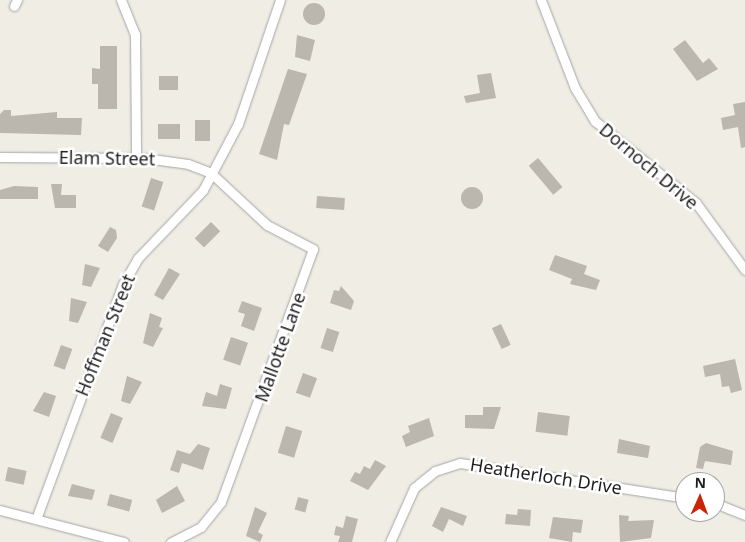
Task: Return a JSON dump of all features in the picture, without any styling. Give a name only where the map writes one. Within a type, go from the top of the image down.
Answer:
[{"type":"street","points":[[121,0],[135,34],[136,158]]},
{"type":"street","name":"Hoffman Street","points":[[36,519],[130,270],[187,212],[211,173],[238,124],[280,0]]},
{"type":"street","name":"Dornoch Drive","points":[[541,0],[575,88],[595,121],[696,203],[745,270]]},
{"type":"street","name":"Elam Street","points":[[0,157],[136,158],[188,164],[211,173]]},
{"type":"street","name":"Mallotte Lane","points":[[171,542],[201,527],[221,502],[313,249],[258,218],[211,173]]},
{"type":"street","name":"Heatherloch Drive","points":[[390,542],[414,488],[435,471],[460,462],[675,496]]},
{"type":"street","points":[[725,507],[745,515]]},
{"type":"street","points":[[0,510],[124,542]]},
{"type":"building","points":[[314,3],[322,6],[325,14],[322,22],[314,25],[306,22],[303,14],[306,6]]},
{"type":"building","points":[[297,35],[315,40],[310,61],[295,57]]},
{"type":"building","points":[[685,40],[703,63],[709,58],[718,69],[697,81],[673,49]]},
{"type":"building","points":[[100,46],[117,46],[117,109],[98,109],[98,84],[92,84],[92,68],[100,69]]},
{"type":"building","points":[[288,69],[307,74],[289,125],[284,124],[277,160],[259,154]]},
{"type":"building","points":[[491,73],[496,98],[466,103],[464,96],[480,93],[477,75]]},
{"type":"building","points":[[159,76],[178,76],[178,90],[159,90]]},
{"type":"building","points":[[745,102],[745,147],[741,148],[738,127],[723,130],[721,118],[735,115],[733,104]]},
{"type":"building","points":[[4,110],[11,110],[11,116],[57,112],[57,118],[82,118],[81,135],[0,133],[0,114]]},
{"type":"building","points":[[195,120],[210,120],[210,141],[195,141]]},
{"type":"building","points":[[158,124],[180,124],[180,139],[158,139]]},
{"type":"building","points":[[538,158],[562,187],[553,195],[529,166]]},
{"type":"building","points":[[151,178],[163,182],[154,211],[142,207]]},
{"type":"building","points":[[51,184],[62,184],[61,195],[76,195],[76,208],[55,208]]},
{"type":"building","points":[[14,186],[38,187],[38,199],[0,199],[0,190]]},
{"type":"building","points":[[472,187],[480,190],[483,198],[480,206],[472,209],[464,206],[461,198],[464,190]]},
{"type":"building","points":[[317,196],[345,198],[344,210],[316,208]]},
{"type":"building","points":[[211,222],[220,231],[204,247],[195,238]]},
{"type":"building","points":[[110,227],[116,230],[117,238],[108,252],[98,246]]},
{"type":"building","points":[[555,255],[587,266],[584,274],[600,280],[596,290],[570,284],[572,279],[549,270]]},
{"type":"building","points":[[85,264],[100,268],[91,287],[82,285]]},
{"type":"building","points":[[169,268],[180,274],[163,300],[154,295]]},
{"type":"building","points":[[341,286],[354,301],[351,310],[330,303],[334,290],[339,291]]},
{"type":"building","points":[[71,298],[87,302],[78,323],[69,321]]},
{"type":"building","points":[[242,301],[262,308],[254,331],[241,326],[245,314],[238,312]]},
{"type":"building","points":[[150,313],[162,318],[159,327],[163,328],[153,347],[143,343]]},
{"type":"building","points":[[501,324],[511,345],[502,349],[492,328]]},
{"type":"building","points":[[327,328],[339,332],[333,352],[321,348]]},
{"type":"building","points":[[231,337],[248,343],[240,366],[223,360]]},
{"type":"building","points":[[61,345],[72,349],[65,370],[53,366]]},
{"type":"building","points":[[735,359],[742,390],[731,393],[729,386],[722,387],[720,374],[705,377],[703,366]]},
{"type":"building","points":[[303,373],[317,378],[310,398],[296,393]]},
{"type":"building","points":[[127,376],[142,382],[130,404],[121,401]]},
{"type":"building","points":[[220,384],[232,388],[226,409],[202,406],[206,392],[217,396]]},
{"type":"building","points":[[44,392],[56,396],[49,417],[33,411]]},
{"type":"building","points":[[483,407],[501,407],[494,429],[465,428],[465,415],[483,415]]},
{"type":"building","points":[[538,412],[570,416],[567,436],[536,432]]},
{"type":"building","points":[[111,413],[123,418],[112,443],[100,438]]},
{"type":"building","points":[[429,418],[434,436],[406,447],[402,436],[410,432],[408,426]]},
{"type":"building","points":[[286,426],[302,431],[294,458],[278,453]]},
{"type":"building","points":[[619,439],[650,446],[648,458],[617,453]]},
{"type":"building","points":[[706,443],[733,451],[731,465],[705,461],[703,469],[696,468],[700,447]]},
{"type":"building","points":[[198,444],[210,448],[203,470],[182,463],[179,473],[170,470],[177,450],[190,454]]},
{"type":"building","points":[[375,460],[386,466],[368,490],[350,481],[355,472],[360,474],[364,466],[370,469]]},
{"type":"building","points":[[8,467],[27,471],[24,485],[5,481]]},
{"type":"building","points":[[72,484],[95,490],[92,500],[68,496]]},
{"type":"building","points":[[177,486],[185,501],[162,513],[156,500]]},
{"type":"building","points":[[110,494],[132,500],[129,512],[107,506]]},
{"type":"building","points":[[298,497],[309,500],[305,512],[295,510]]},
{"type":"building","points":[[255,507],[267,513],[258,532],[263,535],[260,542],[246,536]]},
{"type":"building","points":[[441,507],[467,516],[463,526],[449,519],[443,532],[432,526]]},
{"type":"building","points":[[518,509],[531,510],[530,526],[505,524],[506,514],[517,515]]},
{"type":"building","points":[[619,515],[629,516],[628,521],[654,520],[651,538],[620,542]]},
{"type":"building","points":[[346,516],[358,519],[352,542],[338,542],[340,536],[334,535],[336,526],[343,528]]},
{"type":"building","points":[[553,517],[583,520],[581,533],[573,532],[572,542],[549,538]]}]
